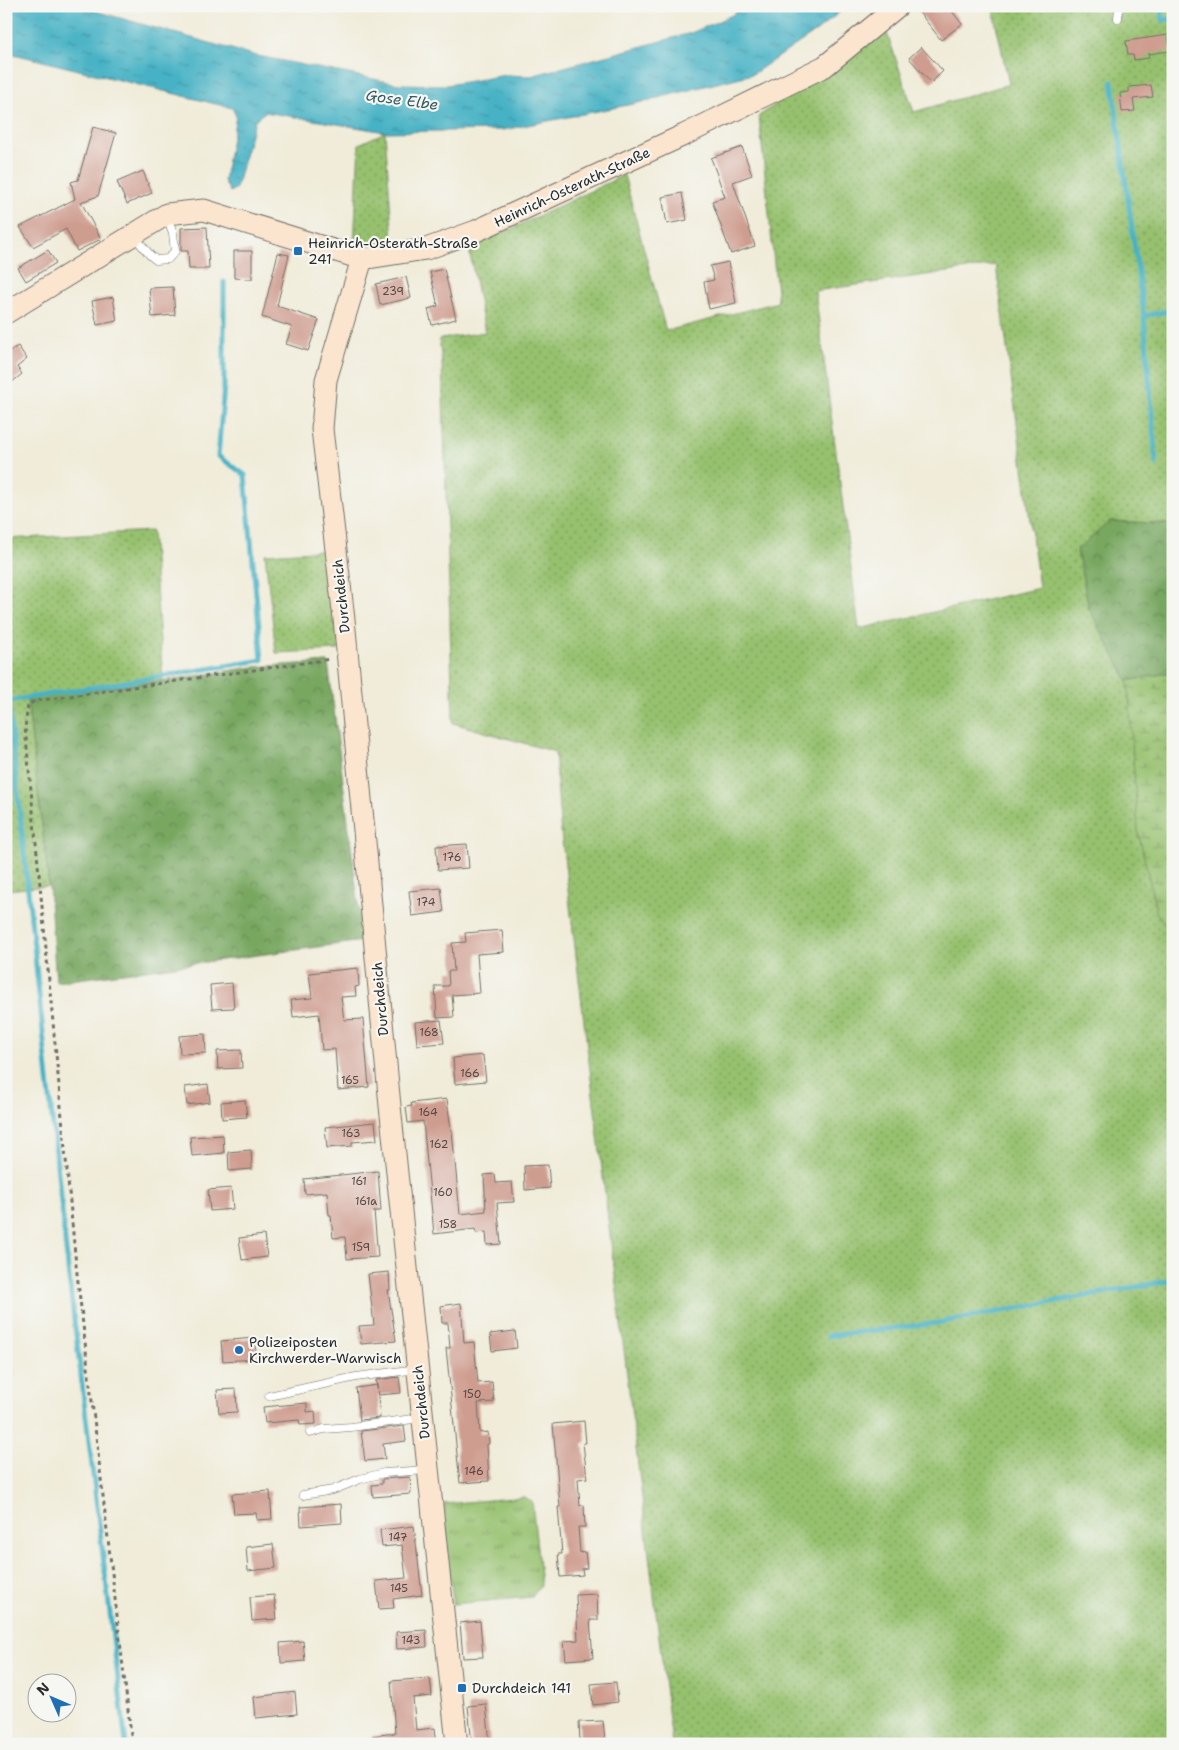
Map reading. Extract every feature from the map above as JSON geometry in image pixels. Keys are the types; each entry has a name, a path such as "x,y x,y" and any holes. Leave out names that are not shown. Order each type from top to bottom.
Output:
{"street":[{"name":"Heinrich-Osterath-Straße","path":"6,313 167,214 204,210 362,259 426,249 476,231 684,135 825,66 898,6"},
{"name":"Durchdeich","path":"362,259 326,380 322,429 348,656 390,1106 457,1744"}],"lane":[{"path":"1118,18 1119,6"},
{"path":"133,234 156,260 168,259 175,251 173,234 167,214"},
{"path":"269,1396 356,1377 418,1369"},
{"path":"310,1433 324,1429 423,1418"},
{"path":"303,1495 333,1490 360,1479 384,1473 429,1470"}],"path":[{"path":"132,1744 75,1255 25,727 28,706 36,701 348,656"}],"green space":[{"path":"992,6 1173,6 1173,524 1110,521 1128,681 1173,672 1173,1744 672,1744 560,824 555,752 453,723 442,363 439,339 485,332 469,249 624,175 666,331 778,302 759,116 885,27 914,112 1009,84","holes":["996,265 1039,588 859,629 815,291"]},
{"path":"385,132 393,242 370,249 354,245 359,144"},
{"path":"1110,521 1173,524 1173,672 1128,681 1089,609 1077,550"},
{"path":"152,531 163,681 27,698 49,886 6,890 6,539"},
{"path":"329,550 339,650 276,653 265,554"},
{"path":"328,662 363,941 56,982 49,886 27,698 163,681 253,667"},
{"path":"1173,672 1173,933 1157,914 1138,831 1128,681"},
{"path":"524,1497 532,1501 541,1585 532,1597 453,1604 444,1504"}],"water":[{"name":"Gose Elbe","path":"6,6 77,6 253,55 399,84 447,85 506,75 531,76 691,33 732,15 743,6 847,6 818,30 753,74 638,103 503,130 385,132 265,112 255,120 236,188 230,192 224,181 236,116 232,108 6,52"}],"building":[{"path":"926,6 948,6 962,24 941,40 919,12"},
{"path":"1168,35 1170,51 1148,54 1149,58 1134,60 1133,55 1128,55 1126,41"},
{"path":"921,47 943,71 931,83 909,58"},
{"path":"1151,85 1153,97 1133,99 1135,111 1122,112 1120,93 1129,92 1129,87"},
{"path":"93,127 116,133 98,196 81,202 101,239 77,251 66,229 33,247 20,227 75,199 71,182 78,180"},
{"path":"742,147 752,175 733,182 755,246 731,254 712,201 725,197 711,158"},
{"path":"143,171 152,193 127,204 117,182"},
{"path":"682,193 687,220 667,224 662,197"},
{"path":"207,227 209,269 189,269 188,251 181,251 181,228"},
{"path":"48,250 56,263 26,281 18,268"},
{"path":"234,251 252,251 252,279 234,278"},
{"path":"278,253 289,255 277,306 319,320 308,351 286,344 292,327 262,317"},
{"path":"728,262 736,303 709,309 704,282 714,280 710,266"},
{"path":"444,269 456,319 432,325 428,309 438,306 430,272"},
{"path":"406,277 411,298 380,305 376,284"},
{"path":"173,287 175,315 152,317 149,288"},
{"path":"113,297 117,321 97,325 92,301"},
{"path":"18,346 27,359 17,367 22,374 6,387 6,353"},
{"path":"467,844 469,868 438,870 436,846"},
{"path":"441,888 444,912 412,916 409,891"},
{"path":"502,930 504,952 477,954 480,993 452,995 454,1017 437,1018 435,986 449,986 448,971 454,971 452,943 466,942 465,933"},
{"path":"358,968 359,986 355,987 356,996 341,997 344,1020 363,1019 369,1087 338,1090 335,1049 322,1050 319,1014 293,1017 291,1000 312,998 309,973"},
{"path":"232,983 234,1008 212,1009 210,985"},
{"path":"441,1020 444,1043 417,1045 415,1022"},
{"path":"205,1034 206,1053 180,1054 179,1036"},
{"path":"241,1050 242,1068 218,1069 217,1051"},
{"path":"483,1055 486,1081 455,1084 453,1058"},
{"path":"208,1084 210,1102 187,1105 185,1087"},
{"path":"447,1099 460,1214 486,1211 484,1175 495,1174 496,1183 512,1182 514,1202 497,1203 501,1244 487,1245 486,1232 476,1233 475,1229 434,1234 423,1121 408,1123 406,1107 412,1106 411,1103"},
{"path":"245,1100 247,1117 222,1119 221,1102"},
{"path":"375,1122 377,1140 352,1142 352,1146 327,1148 325,1127"},
{"path":"223,1135 224,1153 192,1156 190,1137"},
{"path":"251,1150 252,1169 229,1171 228,1152"},
{"path":"548,1165 550,1188 525,1190 524,1166"},
{"path":"378,1171 381,1211 374,1211 378,1257 347,1259 345,1237 333,1238 327,1192 305,1194 304,1179"},
{"path":"231,1188 233,1209 210,1211 208,1190"},
{"path":"264,1235 267,1257 242,1260 239,1238"},
{"path":"389,1272 390,1290 388,1290 396,1341 361,1344 359,1326 374,1325 368,1274"},
{"path":"461,1303 464,1343 474,1342 478,1383 492,1382 494,1402 478,1403 480,1433 488,1432 489,1481 460,1483 446,1348 450,1348 448,1323 442,1323 441,1306"},
{"path":"515,1331 517,1348 492,1351 490,1334"},
{"name":"Polizeiposten Kirchwerder-Warwisch","path":"254,1338 257,1359 223,1361 221,1341"},
{"path":"399,1377 401,1393 378,1395 376,1380"},
{"path":"377,1385 380,1418 360,1420 356,1388"},
{"path":"236,1389 237,1412 219,1413 217,1390"},
{"path":"307,1403 307,1412 315,1411 316,1424 300,1425 299,1420 265,1423 263,1407"},
{"path":"584,1421 586,1443 583,1443 587,1478 578,1479 580,1506 584,1505 585,1527 578,1527 580,1553 585,1552 587,1568 582,1569 583,1575 560,1577 558,1554 562,1554 558,1507 560,1507 553,1424"},
{"path":"404,1426 406,1441 383,1444 385,1459 365,1461 361,1431"},
{"path":"410,1477 411,1494 373,1497 372,1485 382,1484 382,1479"},
{"path":"270,1491 272,1519 257,1520 256,1513 234,1514 232,1494"},
{"path":"341,1504 342,1523 301,1526 300,1507"},
{"path":"414,1526 422,1595 393,1599 394,1608 379,1609 376,1581 406,1578 402,1545 382,1547 380,1530"},
{"path":"273,1544 276,1568 248,1571 246,1547"},
{"path":"597,1594 598,1620 590,1620 593,1658 566,1660 564,1641 578,1640 576,1595"},
{"path":"274,1595 277,1619 252,1621 250,1597"},
{"path":"480,1621 483,1657 463,1658 460,1623"},
{"path":"426,1630 427,1647 397,1649 396,1632"},
{"path":"303,1641 305,1661 281,1663 280,1643"},
{"path":"430,1678 432,1696 413,1698 416,1730 435,1728 437,1744 372,1744 372,1736 395,1733 391,1681"},
{"path":"616,1682 618,1702 593,1705 591,1684"},
{"path":"295,1692 297,1714 256,1718 254,1697"},
{"path":"486,1704 490,1744 472,1744 468,1706"},
{"path":"603,1721 605,1740 580,1742 579,1722"}],"waterway":[{"path":"1161,6 1163,20 1173,19"},
{"path":"1112,82 1144,316"},
{"path":"126,1744 69,1278 8,701 262,660 245,475 218,456 224,386 224,282"},
{"path":"1156,464 1144,316 1173,310"},
{"path":"828,1336 937,1323 1173,1280"}],"place":[{"name":"Heinrich-Osterath-Straße 241","path":"298,251"},
{"name":"Polizeiposten Kirchwerder-Warwisch","path":"239,1350"},
{"name":"Durchdeich 141","path":"462,1688"}]}
